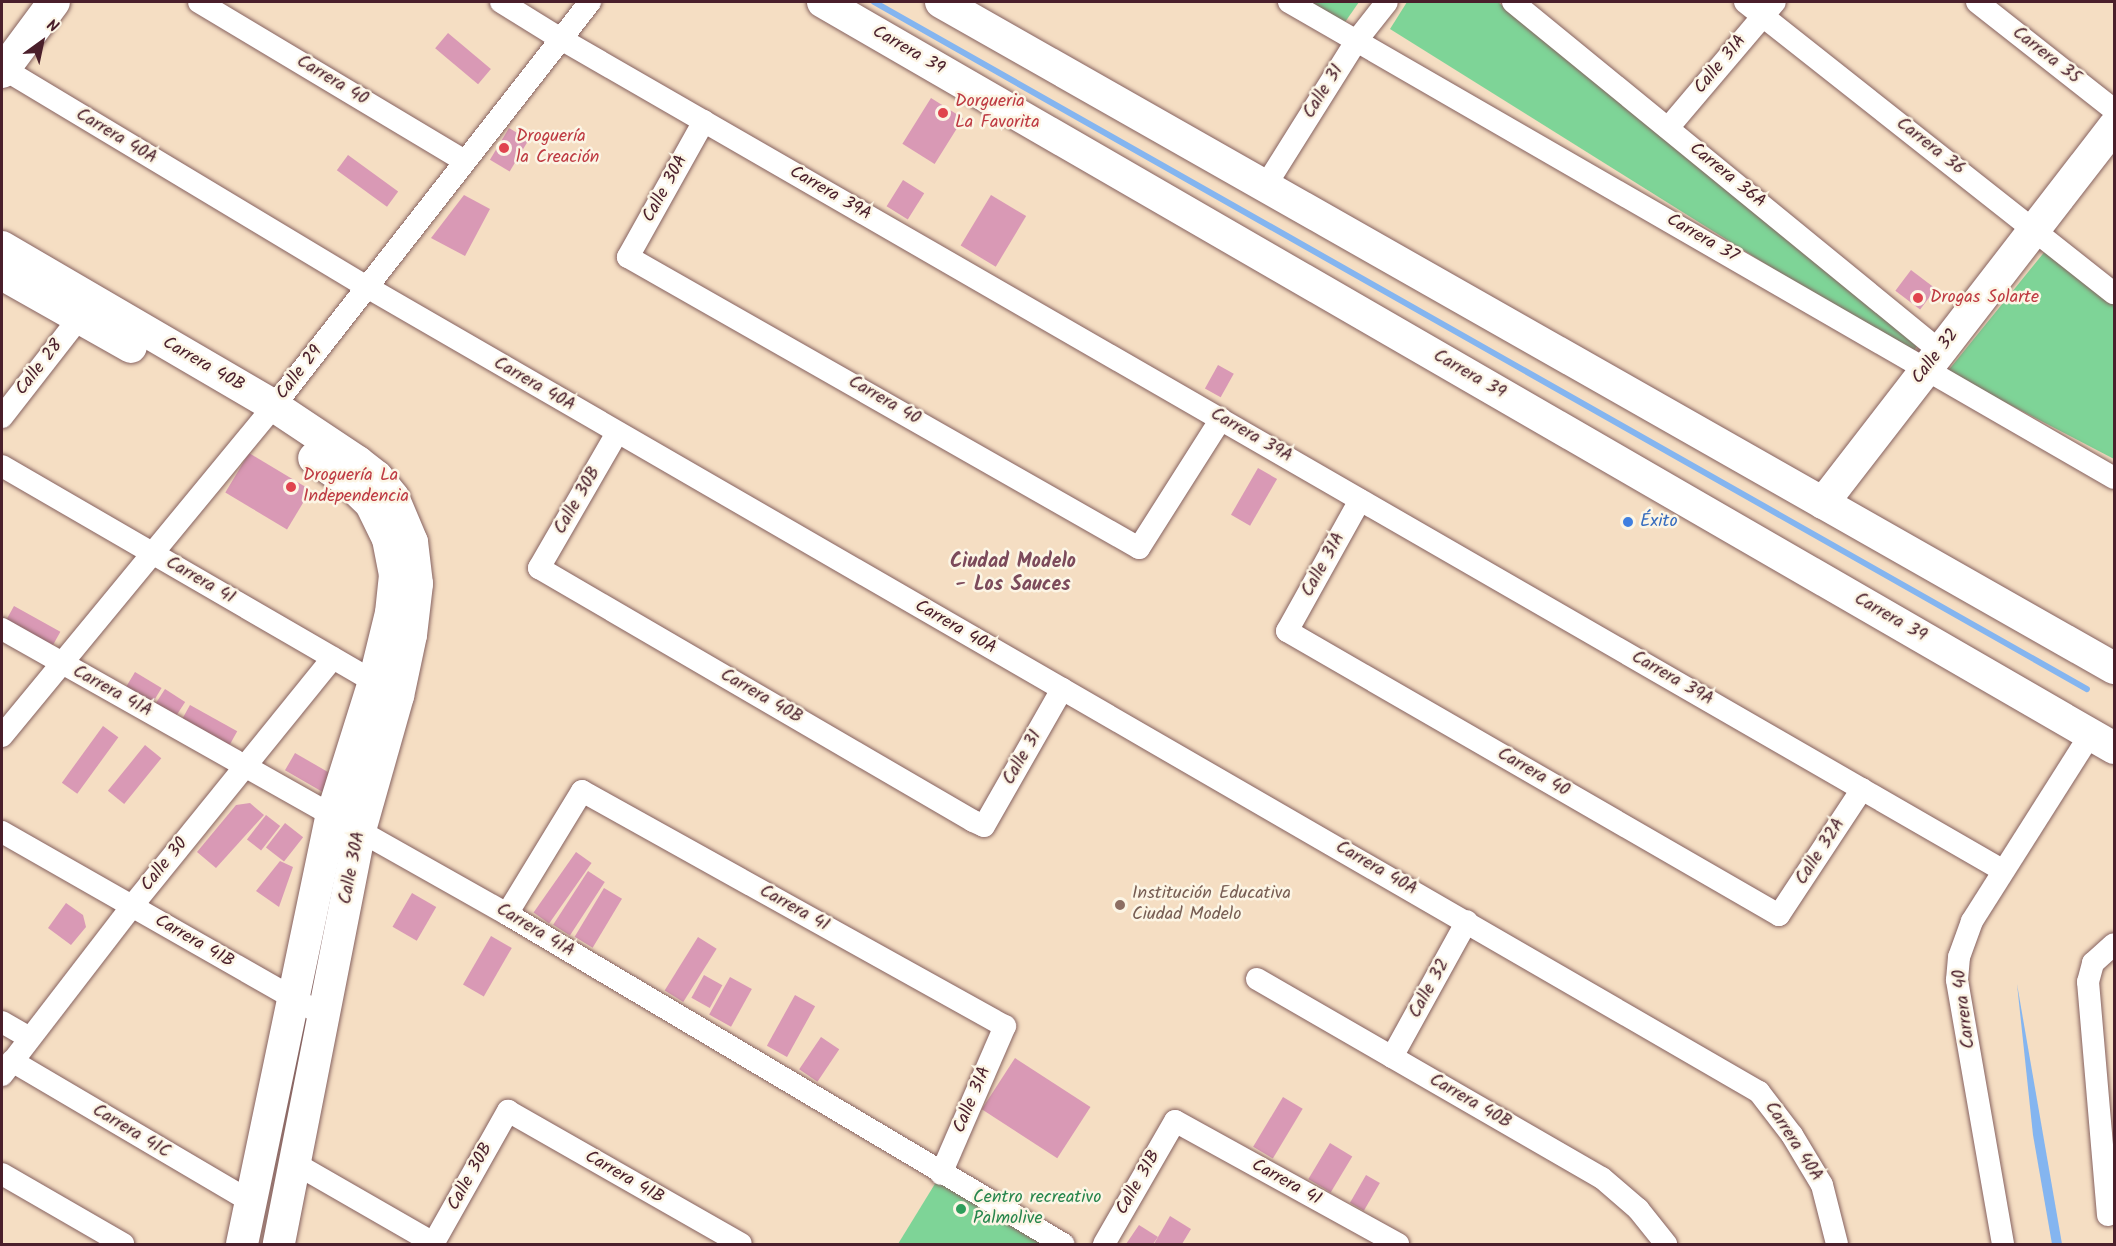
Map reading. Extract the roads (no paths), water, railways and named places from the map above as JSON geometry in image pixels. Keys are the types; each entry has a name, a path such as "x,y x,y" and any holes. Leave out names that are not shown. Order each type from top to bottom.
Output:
{"main road":[{"path":"3,71 54,2"},
{"name":"Carrera 39","path":"823,2 2106,740"},
{"path":"941,2 2115,668"},
{"name":"Calle 32","path":"1824,503 2115,126"},
{"name":"Carrera 40B","path":"2,247 267,414"},
{"name":"Carrera 40B","path":"2,274 79,318 358,462 377,477 382,500"},
{"name":"Calle 30A","path":"242,1245 332,815 411,635 417,584 412,542 382,500"},
{"name":"Calle 30A","path":"279,1245 325,1016 386,689"}],"street":[{"name":"Carrera 40","path":"199,2 465,161"},
{"name":"Carrera 39A","path":"501,2 561,39 2002,870"},
{"name":"Calle 29","path":"2,736 267,414 590,2"},
{"name":"Carrera 37","path":"1289,2 1934,360 2115,478"},
{"name":"Calle 31","path":"1266,185 1357,40 1387,2"},
{"name":"Carrera 36A","path":"1513,2 1668,128 1934,360"},
{"name":"Carrera 36","path":"1744,2 1768,9 2115,293"},
{"name":"Carrera 35","path":"1977,2 2115,110"},
{"name":"Calle 31A","path":"1668,128 1768,9"},
{"name":"Carrera 40A","path":"3,71 617,433 1467,921 1759,1092 1792,1135 1822,1185 1837,1245"},
{"name":"Calle 30A","path":"628,257 704,121"},
{"name":"Carrera 40","path":"628,257 1138,548 1221,419"},
{"name":"Calle 28","path":"2,417 79,318"},
{"name":"Calle 30B","path":"539,568 617,433"},
{"name":"Carrera 41","path":"2,466 386,689"},
{"name":"Calle 31A","path":"1287,631 1360,500"},
{"name":"Carrera 40B","path":"539,568 984,826"},
{"name":"Carrera 41A","path":"2,629 507,915 1062,1245"},
{"name":"Carrera 40","path":"1287,631 1779,915"},
{"name":"Calle 30","path":"7,1068 132,906 333,658"},
{"name":"Calle 31","path":"984,826 1062,689"},
{"name":"Carrera 40","path":"2003,1245 1957,980 1959,957 1972,921 2002,870 2106,740"},
{"name":"Calle 32A","path":"1779,915 1862,789"},
{"name":"Carrera 41","path":"507,915 582,791 1005,1026"},
{"name":"Carrera 41B","path":"2,832 325,1016"},
{"name":"Calle 32","path":"1392,1057 1467,921"},
{"path":"2108,1215 2088,982 2093,963 2115,944"},
{"name":"Carrera 40B","path":"1257,979 1602,1178 1638,1209 1666,1245"},
{"path":"2,1022 30,1038"},
{"name":"Calle 31A","path":"941,1174 1005,1026"},
{"name":"Carrera 41C","path":"7,1068 250,1202"},
{"name":"Calle 30B","path":"434,1244 508,1111"},
{"name":"Carrera 41B","path":"508,1111 741,1245"},
{"name":"Carrera 41","path":"1174,1120 1398,1245"},
{"name":"Calle 31B","path":"1104,1245 1174,1120"},
{"path":"296,1164 434,1244"},
{"path":"2,1174 123,1245"}],"water":[{"path":"2017,984 2062,1244 2052,1244 2033,1135"}],"waterway":[{"path":"874,2 2087,689"}],"place":[{"name":"Dorgueria La Favorita","path":"943,113"},
{"name":"Droguería la Creación","path":"504,148"},
{"name":"Drogas Solarte","path":"1918,298"},
{"name":"Droguería La Independencia","path":"291,487"},
{"name":"Éxito","path":"1628,522"},
{"name":"Institución Educativa Ciudad Modelo","path":"1120,905"},
{"name":"Centro recreativo Palmolive","path":"961,1209"}],"district":[{"name":"Ciudad Modelo - Los Sauces","path":"1013,574"}]}
